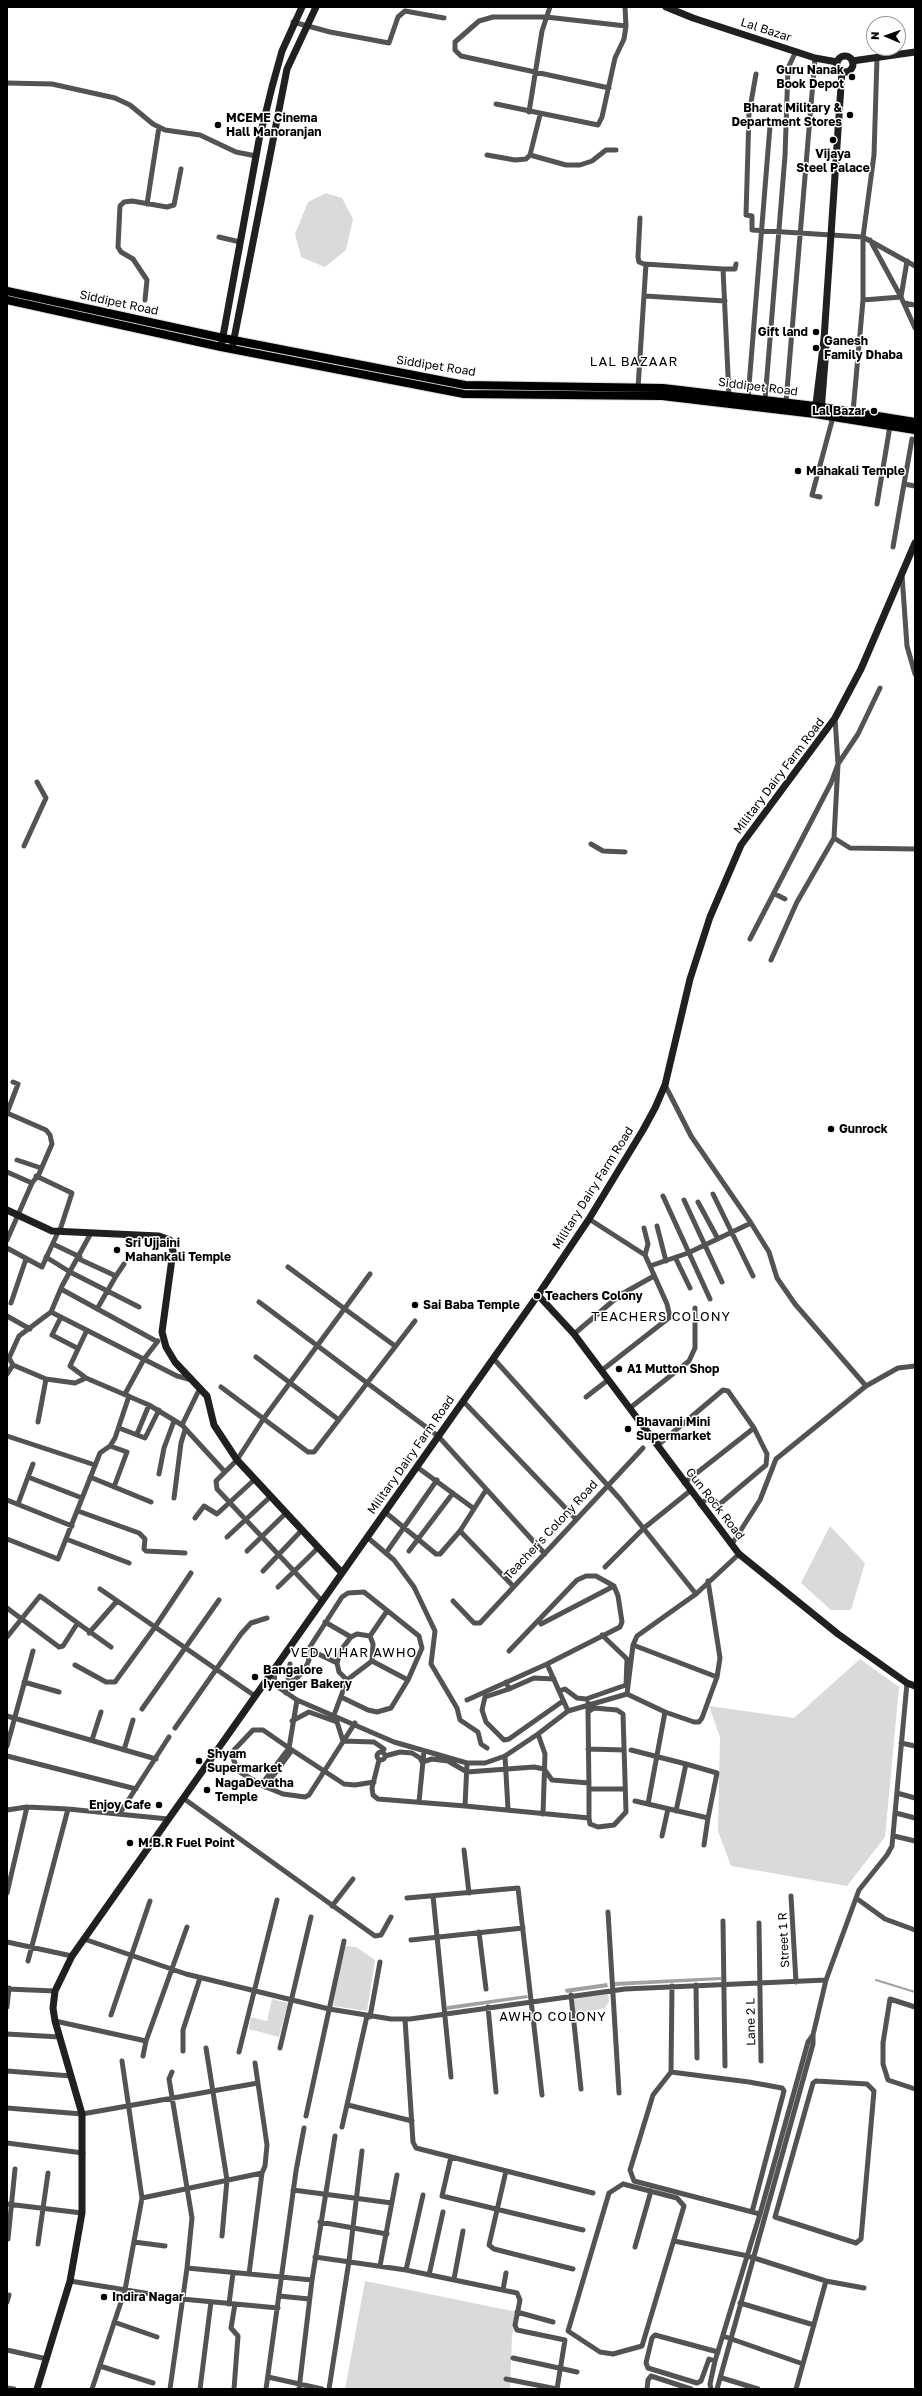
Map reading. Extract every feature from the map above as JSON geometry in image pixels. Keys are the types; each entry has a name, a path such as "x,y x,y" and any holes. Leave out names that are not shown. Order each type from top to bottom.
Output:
{"main road":[{"path":"221,347 256,156 272,87 294,22 302,7"},
{"path":"232,349 287,69 316,7"},
{"name":"Lal Bazar","path":"666,7 693,18 796,52 815,58 837,62"},
{"path":"818,410 842,71 837,62 840,58 846,56 852,61 915,52"},
{"path":"842,71 850,70 852,61"},
{"path":"248,200 261,202"},
{"path":"239,251 251,254"},
{"name":"Siddipet Road","path":"7,291 222,338 465,385 663,388 786,402 818,410 833,417 915,430"},
{"name":"Siddipet Road","path":"7,300 221,347 464,394 662,396 853,412 915,422"},
{"name":"Military Dairy Farm Road","path":"37,2389 70,2281 82,2213 82,2114 55,2021 53,2008 55,1990 72,1956 538,1295 589,1219 655,1108 665,1085 690,979 710,917 741,845 835,718 861,669 915,543"},
{"path":"7,1210 52,1230 159,1236 170,1240 173,1251 159,1340 175,1362 200,1388 209,1402 218,1433 236,1460 317,1549 342,1573"},
{"name":"Gun Rock Road","path":"538,1295 574,1334 601,1372 658,1445 684,1483 739,1554 838,1634 907,1683 915,1686"}],"street":[{"path":"529,112 535,71 546,17 550,7"},
{"path":"496,104 540,115 598,125 609,88 615,58 626,26 625,7"},
{"path":"294,22 330,32 389,43 398,18 405,11 444,18"},
{"path":"609,88 461,56 455,50 455,42 479,21 493,17 546,17 626,26"},
{"path":"766,400 785,156 788,68 796,52"},
{"path":"786,402 799,233 815,58"},
{"path":"853,412 863,300 863,237 874,155 877,58"},
{"path":"756,74 749,114 746,215 752,216 752,230 863,237 915,266"},
{"path":"7,83 52,84 115,98 130,105 164,130 200,136 236,152 256,156"},
{"path":"487,155 515,160 526,159 530,155 540,115"},
{"path":"748,398 760,230 770,126"},
{"path":"147,204 159,127"},
{"path":"530,155 566,165 580,165 592,161 606,150 616,150"},
{"path":"145,300 147,280 133,259 121,252 118,247 122,203 132,201 167,207 174,205 181,169"},
{"path":"640,218 639,262 646,264 723,269 735,269 736,264"},
{"path":"218,237 240,242"},
{"path":"870,240 901,297 915,328"},
{"path":"901,297 907,261"},
{"path":"638,388 646,264"},
{"path":"723,269 729,396"},
{"path":"645,296 725,301"},
{"path":"863,300 901,297"},
{"path":"904,303 915,305"},
{"path":"820,497 812,496 833,417"},
{"path":"877,504 890,426"},
{"path":"893,547 912,439 915,440"},
{"path":"904,484 915,486"},
{"path":"902,572 906,646 915,674"},
{"path":"750,939 775,894 831,783 838,764 858,734 880,688"},
{"path":"771,960 797,902 834,838 838,764 835,718"},
{"path":"24,846 46,798 37,782"},
{"path":"834,838 850,848 915,849"},
{"path":"591,844 603,851 625,852"},
{"path":"775,894 785,899"},
{"path":"7,1240 32,1183 52,1144 50,1135 46,1130 7,1113 18,1084 13,1082"},
{"path":"665,1085 691,1136 751,1223 769,1252 777,1278 795,1304 866,1386"},
{"path":"17,1160 41,1168"},
{"path":"7,1172 32,1183"},
{"path":"7,1248 42,1266 60,1230 72,1193 36,1176"},
{"path":"713,1194 753,1276"},
{"path":"663,1196 710,1299"},
{"path":"684,1200 722,1282"},
{"path":"698,1202 718,1239"},
{"path":"589,1219 645,1255 670,1312 668,1321 601,1372"},
{"path":"650,1266 676,1259 751,1223"},
{"path":"657,1226 666,1261"},
{"path":"644,1228 648,1244 645,1255"},
{"path":"86,1378 75,1383 46,1379 12,1365 9,1358 19,1336 30,1330 51,1312 61,1289 79,1258 91,1233"},
{"path":"53,1244 116,1276"},
{"path":"46,1257 70,1272 139,1307"},
{"path":"11,1303 26,1259"},
{"path":"676,1259 690,1288"},
{"path":"97,1309 124,1264"},
{"path":"288,1267 395,1346"},
{"path":"322,1601 293,1572 215,1485 216,1481 236,1460 289,1383 370,1274"},
{"path":"574,1334 620,1296 654,1276"},
{"path":"7,1539 58,1559 100,1453 110,1446 119,1428 127,1395 144,1359 159,1340 61,1289"},
{"path":"259,1302 438,1436 545,1554"},
{"path":"630,1408 690,1361 695,1348 695,1308"},
{"path":"51,1312 177,1376 192,1380"},
{"path":"7,1316 30,1330"},
{"path":"61,1317 52,1335 77,1348"},
{"path":"221,1386 311,1453 317,1450 414,1321"},
{"path":"87,1330 77,1348 70,1366 86,1378 149,1405 182,1425 225,1472"},
{"path":"256,1356 289,1383 340,1420"},
{"path":"493,1358 644,1528 696,1594"},
{"path":"7,1374 12,1365"},
{"path":"732,1544 760,1500 776,1459 866,1386 898,1368 915,1366"},
{"path":"38,1422 46,1379"},
{"path":"586,1397 608,1380"},
{"path":"182,1425 200,1388"},
{"path":"658,1445 723,1390 728,1391 754,1428 767,1454 766,1465 720,1503 718,1504 710,1497 700,1504"},
{"path":"463,1401 576,1519"},
{"path":"137,1434 149,1405"},
{"path":"119,1428 145,1438 159,1410"},
{"path":"159,1474 164,1448 174,1421"},
{"path":"684,1483 754,1428"},
{"path":"174,1498 181,1443 185,1430"},
{"path":"7,1436 95,1465"},
{"path":"110,1446 127,1452 114,1487"},
{"name":"Teacher's Colony Road","path":"453,1600 474,1623 480,1623 643,1448"},
{"path":"18,1504 33,1464"},
{"path":"417,1466 473,1508"},
{"path":"28,1477 82,1498"},
{"path":"90,1477 151,1502"},
{"path":"194,1518 204,1506 217,1514 254,1480"},
{"path":"386,1553 437,1480"},
{"path":"385,1512 436,1554 440,1554 460,1531 473,1508 486,1490"},
{"path":"605,1567 644,1528 690,1491"},
{"path":"409,1551 453,1493"},
{"path":"227,1537 270,1498"},
{"path":"7,1500 72,1526"},
{"path":"78,1511 139,1533 146,1539 144,1549 146,1551 186,1553"},
{"path":"246,1551 285,1514"},
{"path":"263,1571 301,1531"},
{"path":"460,1531 513,1586"},
{"path":"367,1537 386,1553 406,1574 434,1624 436,1638 431,1653 431,1664 457,1708 460,1720 478,1732 481,1744 487,1748"},
{"path":"66,1539 129,1563"},
{"path":"278,1587 317,1549"},
{"path":"627,1694 633,1645 637,1636 696,1594 708,1581 739,1554"},
{"path":"75,1665 106,1682 115,1682 155,1627 191,1573"},
{"path":"467,1700 548,1664 622,1625 618,1596 614,1586 596,1576 586,1576 578,1580 509,1651"},
{"path":"263,1685 275,1685 297,1700 387,1739 467,1763 485,1763 505,1756 538,1734 568,1711 588,1703 627,1694 665,1712 694,1722 699,1722 717,1677 720,1658 708,1581"},
{"path":"541,1624 614,1586"},
{"path":"100,1589 255,1696"},
{"path":"288,1681 296,1680 305,1669 309,1660 306,1653 308,1649 325,1622 348,1593 364,1592 422,1640 422,1648 408,1680 391,1708 385,1711 368,1710 341,1697"},
{"path":"7,1638 40,1596 89,1633 111,1647"},
{"path":"142,1709 219,1600"},
{"path":"89,1633 117,1601"},
{"path":"7,1608 59,1647 63,1646 77,1624"},
{"path":"370,1636 387,1611"},
{"path":"175,1728 250,1623 266,1618"},
{"path":"325,1622 351,1637"},
{"path":"347,1680 339,1672 337,1663 340,1650 351,1637 357,1634 370,1636"},
{"path":"559,1692 565,1689 577,1698 586,1698 626,1685 627,1659 602,1635"},
{"path":"334,1715 347,1680 372,1661 373,1644 370,1636"},
{"path":"633,1645 717,1677"},
{"path":"308,1649 337,1663"},
{"path":"7,1746 33,1651"},
{"path":"372,1661 408,1680"},
{"path":"286,1693 290,1664"},
{"path":"548,1664 568,1711"},
{"path":"274,1670 275,1685"},
{"path":"554,1679 534,1678 509,1689 485,1697 482,1704 483,1716 486,1722 504,1740 509,1739 563,1701"},
{"path":"24,1682 59,1692"},
{"path":"506,1682 509,1689"},
{"path":"711,2389 710,2384 715,2361 748,2256 795,2087 814,2044 813,2035 826,1980 859,1890 887,1855 894,1836 907,1683"},
{"path":"263,1786 291,1749 292,1721 297,1700"},
{"path":"588,1703 588,1712 588,1749 589,1818 590,1824 598,1827 614,1825 626,1812 622,1712 594,1708 588,1712"},
{"path":"92,1740 101,1712"},
{"path":"292,1721 309,1712 335,1720 344,1741"},
{"path":"648,1804 665,1712"},
{"path":"7,1716 156,1759"},
{"path":"124,1750 134,1720"},
{"path":"355,1724 325,1771 309,1795 305,1798 283,1794 263,1786 240,1772 233,1758 234,1750 248,1734 260,1729 325,1771 344,1784 355,1785 374,1782"},
{"path":"538,1734 545,1754 543,1814"},
{"path":"120,1813 169,1737"},
{"path":"387,1739 384,1759 379,1760 374,1782 373,1795 378,1799 508,1809 589,1818"},
{"path":"344,1741 374,1742 384,1753"},
{"path":"901,1743 915,1746"},
{"path":"588,1749 624,1750"},
{"path":"631,1750 717,1773 704,1845"},
{"path":"418,1802 424,1751"},
{"path":"384,1753 412,1753 417,1755 422,1762"},
{"path":"7,1756 136,1789"},
{"path":"505,1756 508,1769 508,1809"},
{"path":"422,1762 432,1759 448,1761 467,1772 526,1766 544,1769 552,1780 589,1783"},
{"path":"465,1806 467,1763"},
{"path":"676,1811 686,1764"},
{"path":"589,1789 625,1789"},
{"path":"897,1793 915,1798"},
{"path":"183,1798 375,1936 381,1935 391,1917"},
{"path":"635,1801 708,1818"},
{"path":"7,1810 27,1807 68,1809 168,1819"},
{"path":"7,1893 27,1807"},
{"path":"28,1961 68,1809"},
{"path":"662,1836 668,1809"},
{"path":"896,1813 915,1818"},
{"path":"894,1836 915,1841"},
{"path":"464,1850 469,1892"},
{"path":"332,1906 353,1879"},
{"path":"407,1898 518,1888 542,2095"},
{"path":"433,1896 450,2077"},
{"name":"Street 1 R","path":"791,1896 796,1982"},
{"path":"856,1898 885,1919 915,1930"},
{"path":"239,2052 277,1900"},
{"path":"111,2014 150,1901"},
{"path":"608,1912 619,2093"},
{"path":"280,2048 312,1917"},
{"path":"723,1921 725,2066"},
{"name":"Lane 2 L","path":"759,1923 761,2061"},
{"path":"143,2056 146,2041 173,1970 187,1927"},
{"path":"411,1940 523,1928"},
{"path":"479,1932 486,1989"},
{"path":"84,1939 173,1970 292,2001 368,2016 405,2019 612,1990 826,1980"},
{"path":"306,2116 344,1940"},
{"path":"7,1942 72,1956"},
{"path":"342,2127 380,1962"},
{"path":"183,2051 183,2030 200,1978"},
{"path":"696,1985 697,2058"},
{"path":"672,1986 671,2072 653,2095 630,2170 631,2176 634,2181 760,2214"},
{"path":"7,2007 8,1989 55,1990"},
{"path":"571,1995 581,2089"},
{"path":"915,2008 890,1998 882,2043 883,2064 888,2080 915,2089"},
{"path":"488,2007 496,2092"},
{"path":"405,2019 413,2142 416,2148 593,2193"},
{"path":"55,2021 146,2041"},
{"path":"7,2034 60,2037"},
{"path":"206,2048 228,2180 222,2236"},
{"path":"92,2389 125,2290 142,2198 122,2062"},
{"path":"249,2274 267,2145 256,2063"},
{"path":"717,2389 722,2378 792,2123 805,2066"},
{"path":"7,2071 71,2076"},
{"path":"170,2389 187,2268 192,2218 169,2079 172,2072"},
{"path":"671,2072 749,2082 782,2088 784,2091 789,2092 795,2087"},
{"path":"814,2082 867,2084 874,2091 862,2235 859,2242 856,2243 775,2217 802,2120 814,2082"},
{"path":"7,2108 82,2114 129,2107 258,2083"},
{"path":"752,2212 784,2091"},
{"path":"782,2100 787,2101 789,2110"},
{"path":"348,2105 412,2121"},
{"path":"792,2123 802,2120"},
{"path":"786,2121 792,2123 800,2131"},
{"path":"266,2389 293,2190 304,2128"},
{"path":"300,2386 309,2298 334,2136"},
{"path":"7,2144 83,2153"},
{"path":"329,2389 349,2261 362,2150"},
{"path":"451,2157 442,2196 583,2230"},
{"path":"8,2239 9,2204 15,2169"},
{"path":"506,2171 489,2242 491,2247 573,2269"},
{"path":"142,2198 188,2187 262,2173"},
{"path":"38,2244 48,2174"},
{"path":"380,2266 397,2175"},
{"path":"623,2184 677,2198 684,2206 674,2242 642,2346 613,2354 600,2352 568,2331 609,2193 623,2184"},
{"path":"293,2190 392,2203"},
{"path":"635,2247 651,2191"},
{"path":"406,2270 423,2195"},
{"path":"9,2204 82,2213"},
{"path":"429,2275 443,2212"},
{"path":"320,2222 387,2234"},
{"path":"454,2279 463,2231"},
{"path":"134,2242 165,2246"},
{"path":"674,2242 748,2256 826,2281 864,2288"},
{"path":"315,2257 406,2270 517,2293 519,2296 515,2325 516,2330 565,2340 557,2389 506,2378"},
{"path":"187,2268 312,2280"},
{"path":"233,2273 232,2328 238,2336 234,2389"},
{"path":"502,2290 506,2273"},
{"path":"70,2281 182,2299 278,2308"},
{"path":"796,2389 826,2281"},
{"path":"7,2302 9,2295"},
{"path":"279,2296 309,2298"},
{"path":"734,2301 814,2325"},
{"path":"200,2389 212,2302"},
{"path":"517,2312 553,2322"},
{"path":"114,2322 157,2337"},
{"path":"715,2361 709,2359 701,2380 697,2382 648,2368 646,2363 652,2338 656,2335 718,2352"},
{"path":"723,2336 803,2364"},
{"path":"7,2350 47,2359"},
{"path":"513,2358 577,2372"},
{"path":"100,2366 153,2383"},
{"path":"647,2389 648,2380 651,2376 691,2389"},
{"path":"268,2377 300,2386 322,2389"},
{"path":"722,2378 757,2389"},
{"path":"7,2388 14,2389"}],"shaded area":[{"path":"326,193 342,198 353,219 346,250 325,267 301,257 295,234 308,202"},
{"path":"830,1526 865,1563 851,1610 831,1610 801,1583"},
{"path":"860,1659 899,1687 885,1837 847,1886 731,1866 718,1831 720,1737 709,1706 794,1718"},
{"path":"344,1946 356,1947 375,1960 367,2011 333,2006"},
{"path":"721,1977 721,1980 615,1986 614,1982"},
{"path":"607,1983 608,1987 566,1993 565,1989"},
{"path":"605,1993 608,1994 609,2001 605,2008 578,2014 575,2012 574,1997"},
{"path":"527,1995 528,1998 447,2010 447,2006"},
{"path":"272,1999 288,2003 279,2037 249,2029 251,2017 267,2021"},
{"path":"365,2281 517,2312 512,2336 510,2389 345,2389"}],"waterway":[{"path":"876,1980 915,1992"}],"place":[{"name":"Guru Nanak Book Depot","path":"852,77"},
{"name":"Bharat Military & Department Stores","path":"850,115"},
{"name":"MCEME Cinema Hall Manoranjan","path":"218,125"},
{"name":"Vijaya Steel Palace","path":"833,140"},
{"name":"Gift land","path":"816,332"},
{"name":"Ganesh Family Dhaba","path":"816,348"},
{"name":"Lal Bazar","path":"874,411"},
{"name":"Mahakali Temple","path":"798,471"},
{"name":"Gunrock","path":"831,1129"},
{"name":"Sri Ujjaini Mahankali Temple","path":"117,1250"},
{"name":"Teachers Colony","path":"537,1296"},
{"name":"Sai Baba Temple","path":"415,1305"},
{"name":"A1 Mutton Shop","path":"619,1369"},
{"name":"Bhavani Mini Supermarket","path":"628,1429"},
{"name":"Bangalore Iyenger Bakery","path":"255,1677"},
{"name":"Shyam Supermarket","path":"199,1761"},
{"name":"NagaDevatha Temple","path":"207,1790"},
{"name":"Enjoy Cafe","path":"159,1805"},
{"name":"M.B.R Fuel Point","path":"130,1843"},
{"name":"Indira Nagar","path":"104,2297"}],"district":[{"name":"LAL BAZAAR","path":"634,362"},
{"name":"TEACHERS COLONY","path":"661,1317"},
{"name":"VED VIHAR AWHO","path":"354,1653"},
{"name":"AWHO COLONY","path":"553,2017"}]}
